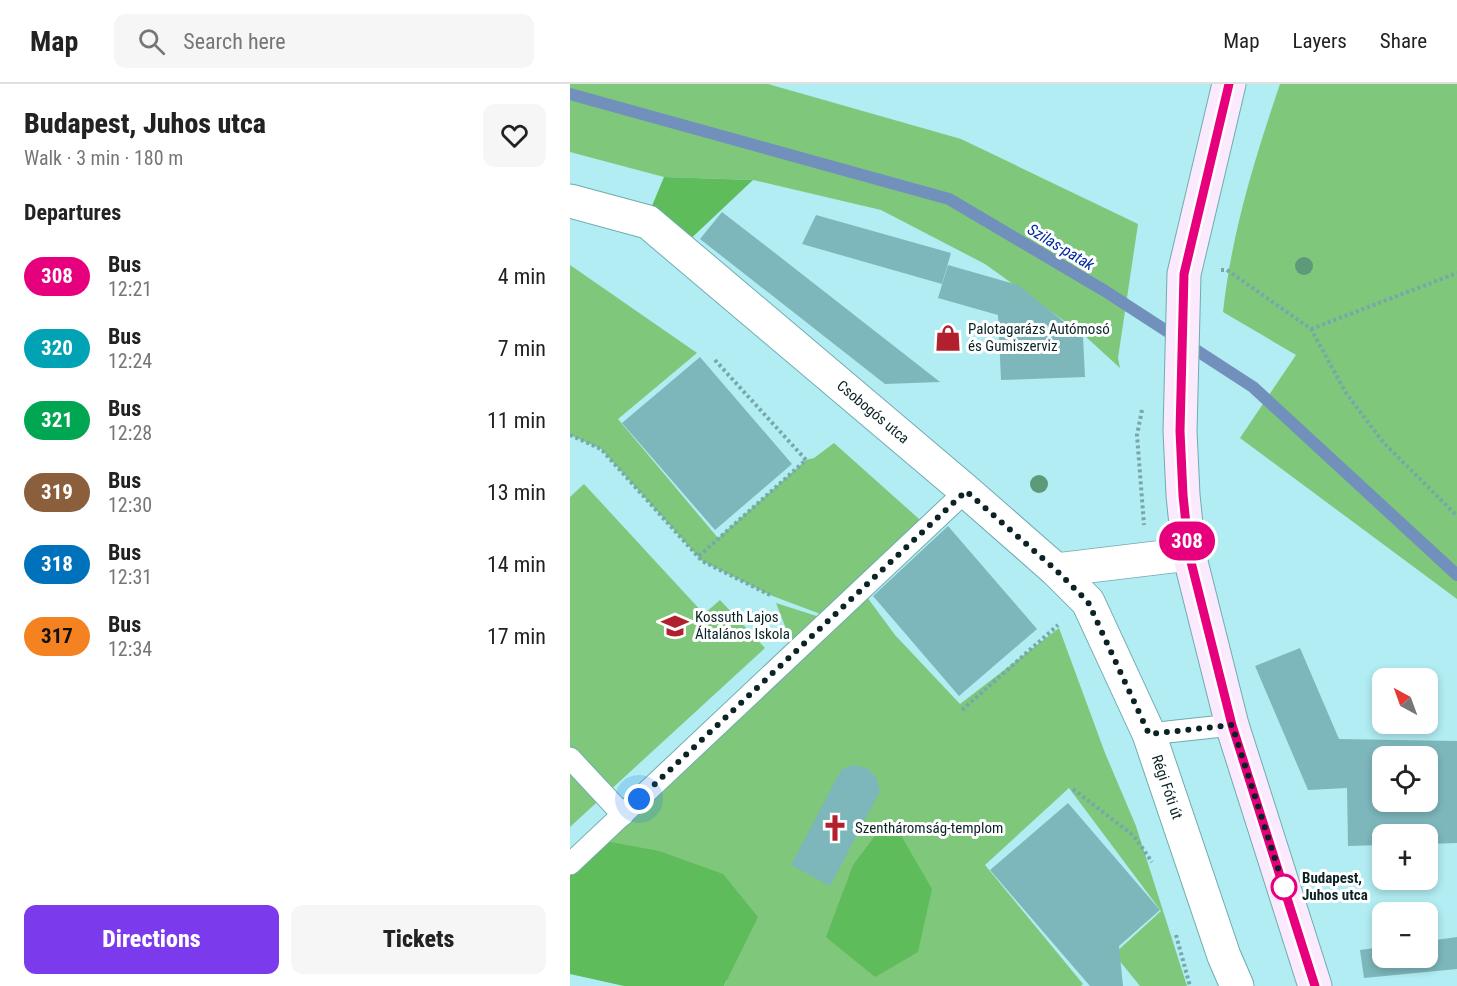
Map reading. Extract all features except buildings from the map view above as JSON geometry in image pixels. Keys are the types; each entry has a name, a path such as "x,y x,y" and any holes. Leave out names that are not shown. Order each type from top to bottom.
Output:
{"main road":[{"path":"1229,84 1184,274 1180,411 1183,495 1189,554 1232,725 1316,986"}],"street":[{"name":"Csobogós utca","path":"570,201 648,222 1056,570"},
{"path":"1056,570 1189,554"},
{"name":"Régi Fóti út","path":"1056,570 1088,602 1149,734 1224,956 1237,986"}],"lane":[{"path":"570,864 966,491"},
{"path":"1149,734 1232,725"},
{"path":"570,758 622,815"}],"path":[{"path":"1218,270 1227,270 1311,329 1346,393 1383,442 1457,516"},
{"path":"1311,329 1457,273"},
{"path":"699,556 806,460 714,359"},
{"path":"570,435 601,449 702,561 770,595"},
{"path":"1137,435 1147,560"},
{"path":"962,710 1046,634 1088,602"},
{"path":"1073,789 1134,836 1154,867"},
{"path":"1175,931 1190,986"}],"green space":[{"path":"570,84 768,84 961,139 1138,224 1118,358 1120,368 1085,336 985,264 881,210 753,180 664,177 570,152"},
{"path":"1280,84 1457,84 1457,599 1240,438 1296,355 1223,312 1232,253 1245,196"},
{"path":"664,177 753,180 684,245 649,213"},
{"path":"570,265 697,353 618,419 718,538 806,460 814,458 834,443 928,527 831,618 770,595 702,561 601,449 570,435"},
{"name":"Kossuth Lajos Általános Iskola","path":"584,484 704,614 720,600 765,648 570,827 570,497"},
{"path":"864,593 895,635 960,704 1059,628 1105,753 1136,826 1187,986 1140,986 1114,954 1161,911 1069,788 985,865 1083,984 1081,986 724,986 727,981 605,841"},
{"path":"776,603 826,619 794,649"},
{"path":"899,832 932,889 918,952 875,977 826,937 853,865 875,836"},
{"path":"605,841 659,851 723,874 758,917 724,986 624,986 570,974 570,875"}],"waterway":[{"name":"Szilas-patak","path":"570,94 949,199 1105,291 1253,387 1457,575"}],"bus line":[{"name":"308","path":"1229,84 1184,274 1180,431 1183,495 1189,554 1232,725 1315,986"}],"place":[{"name":"Palotagarázs Autómosó és Gumiszerviz","path":"948,338"},
{"name":"Kossuth Lajos Általános Iskola","path":"675,626"},
{"name":"Szentháromság-templom","path":"835,828"},
{"name":"Budapest, Juhos utca","path":"1284,887"}],"route":[{"path":"639,799 966,491 1056,570 1088,602 1149,734 1232,725 1284,887"}]}
